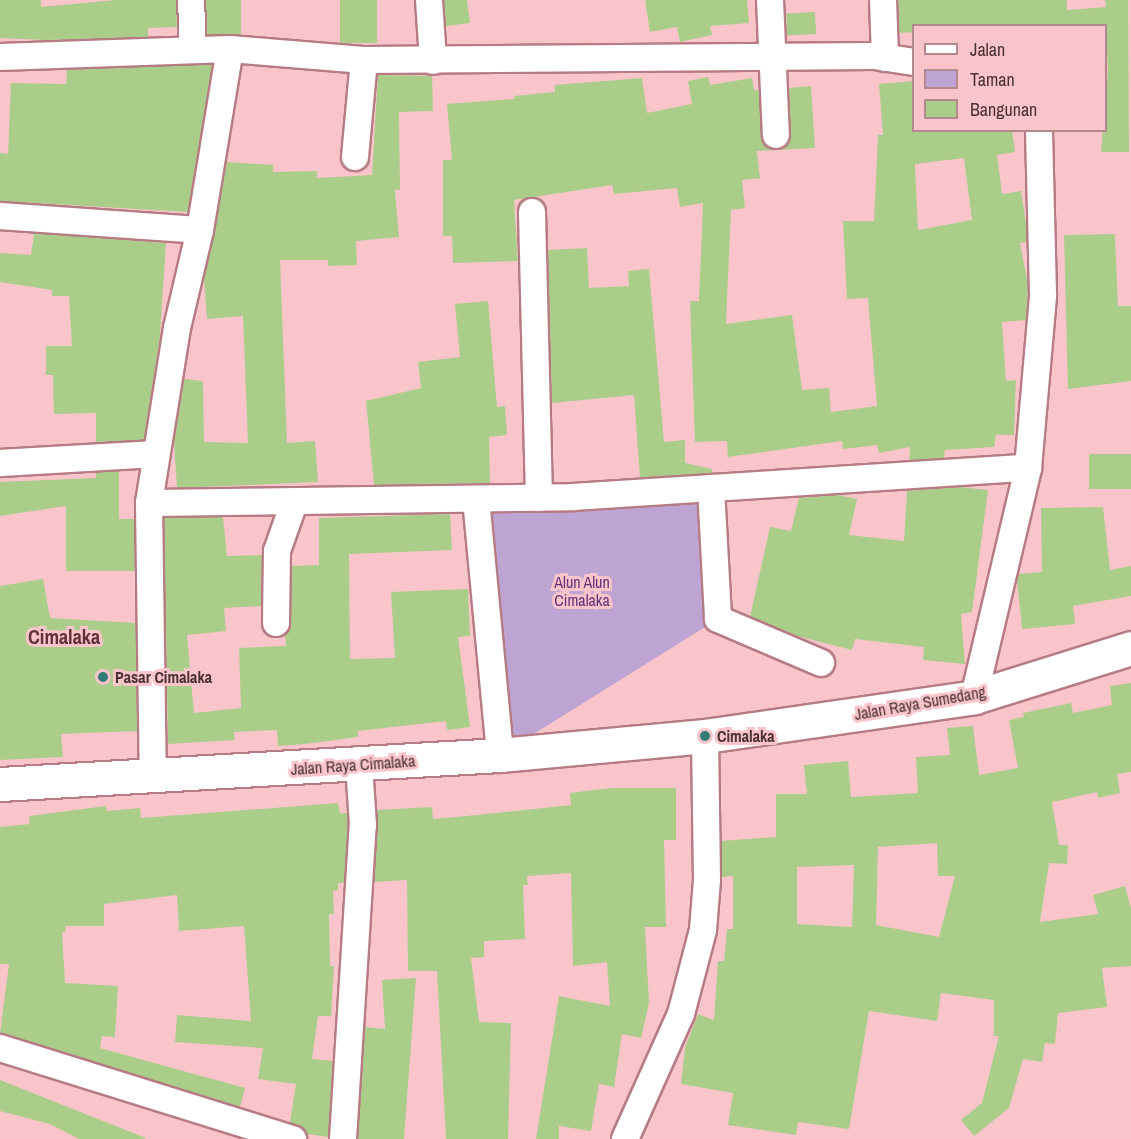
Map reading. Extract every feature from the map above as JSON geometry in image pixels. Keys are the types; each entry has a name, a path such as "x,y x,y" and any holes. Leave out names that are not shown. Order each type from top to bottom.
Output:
{"highway":[{"name":"Jalan Raya Sumedang","path":"705,736 974,697 1131,648"},
{"name":"Jalan Raya Cimalaka","path":"0,784 153,777 500,755 705,736"}],"street":[{"path":"191,0 193,50"},
{"path":"429,0 434,61"},
{"path":"770,0 776,135"},
{"path":"883,0 885,58"},
{"path":"153,777 149,503 177,328 200,230 230,50"},
{"path":"0,57 230,50 364,60 885,58 912,62"},
{"path":"355,157 364,60"},
{"path":"974,697 1028,468 1043,295 1039,132"},
{"path":"532,212 539,498"},
{"path":"0,216 200,230"},
{"path":"0,463 156,454"},
{"path":"149,503 294,503 539,498 1028,468"},
{"path":"711,488 718,619 821,663"},
{"path":"476,500 500,755"},
{"path":"276,623 277,551 294,503"},
{"path":"625,1139 681,1014 703,930 707,880 705,736"},
{"path":"343,1139 362,836 358,764"},
{"path":"0,1048 292,1139"}],"green space":[{"name":"Alun Alun Cimalaka","path":"711,488 718,619 500,755 476,499"}],"building":[{"path":"0,0 41,0 41,7 115,0 176,0 177,27 148,28 148,37 46,40 0,38"},
{"path":"206,0 241,0 241,35 206,35"},
{"path":"340,0 377,0 377,43 340,43"},
{"path":"444,0 467,0 470,23 446,26"},
{"path":"645,0 747,0 749,23 710,26 712,35 680,42 677,27 650,32"},
{"path":"898,0 1067,0 1067,10 1106,7 1105,0 1128,0 1129,152 1101,152 1103,132 1107,132 1107,24 912,24 912,32 899,33"},
{"path":"815,12 816,34 787,35 786,14"},
{"path":"212,65 188,212 0,201 0,153 8,154 11,83 66,84 67,70"},
{"path":"378,75 432,76 433,111 399,112 400,190 395,190 399,237 356,241 357,265 328,266 328,260 280,260 287,443 315,441 318,482 177,488 174,442 184,379 203,381 204,442 248,443 243,316 207,319 204,278 226,162 273,165 273,172 317,171 317,178 372,175"},
{"path":"708,77 710,85 752,78 754,90 759,90 763,143 776,150 785,147 791,135 789,88 811,86 815,148 757,151 760,178 742,180 745,208 731,210 726,324 792,315 802,390 829,388 831,412 877,406 868,298 847,299 843,221 874,221 878,135 883,135 879,84 912,81 912,132 1012,132 1015,152 997,155 1002,194 1021,191 1026,223 1027,242 1020,243 1028,284 1026,320 1002,322 1006,381 1016,380 1014,435 996,435 994,447 945,450 944,458 909,461 910,447 879,453 877,445 843,449 842,441 728,457 727,441 695,442 690,301 699,301 703,203 680,207 677,188 614,194 612,185 514,200 518,261 453,263 452,236 443,236 443,160 452,160 447,104 515,99 514,96 555,92 555,85 642,78 647,113 692,104 688,81","holes":["964,158 972,220 918,230 915,164"]},
{"path":"34,233 166,243 160,336 144,440 96,442 96,413 54,414 53,375 46,375 46,346 72,346 69,296 52,296 52,290 0,282 0,253 31,255"},
{"path":"1115,234 1118,306 1131,306 1131,381 1068,389 1064,235"},
{"path":"587,248 589,288 629,286 628,271 649,269 664,442 685,440 685,463 712,469 712,473 640,478 634,395 552,403 548,250"},
{"path":"488,301 497,407 505,406 507,435 489,437 490,483 374,485 366,401 421,388 418,362 460,357 455,304"},
{"path":"1089,454 1131,454 1131,489 1089,489"},
{"path":"119,471 119,519 134,519 135,571 66,571 66,506 0,516 0,482 96,478 96,472"},
{"path":"960,487 988,490 972,612 961,614 965,664 923,660 924,647 855,639 852,650 797,636 750,617 770,527 791,531 799,498 838,495 857,499 849,535 904,541 907,491"},
{"path":"1103,507 1110,570 1131,566 1131,596 1073,606 1075,624 1022,629 1017,580 1018,574 1042,572 1041,508"},
{"path":"450,514 452,550 349,554 350,659 395,658 391,592 468,589 470,636 458,637 470,727 447,730 446,721 358,731 358,737 278,746 277,730 234,732 235,740 168,744 164,518 223,517 227,556 262,555 261,606 224,608 226,631 187,635 194,713 241,708 239,648 286,646 285,635 291,623 292,566 319,565 319,518"},
{"path":"43,579 50,618 136,623 137,731 61,734 63,757 0,760 0,586"},
{"path":"1131,683 1131,772 1117,774 1120,793 1098,798 1097,792 1052,802 1059,845 1068,845 1067,864 1049,863 1040,922 1098,914 1093,895 1125,886 1131,909 1131,966 1102,968 1107,1007 1058,1013 1055,1044 1045,1043 1042,1062 1023,1059 1009,1108 974,1136 961,1120 982,1103 999,1036 994,1036 994,1000 941,993 937,1021 869,1011 849,1129 798,1122 796,1135 728,1125 733,1093 681,1084 685,1048 698,1014 714,1020 718,961 724,961 727,929 733,929 733,876 722,877 721,841 776,837 776,794 807,794 804,765 848,761 851,797 918,793 916,757 950,755 947,728 973,726 979,775 1018,768 1009,720 1024,717 1023,713 1071,703 1073,713 1112,705 1110,686","holes":["937,843 938,876 955,876 939,937 876,925 878,847","854,865 852,927 797,924 797,867"]},
{"path":"611,788 676,788 676,840 664,840 666,927 645,927 649,1003 641,1038 622,1034 614,1087 599,1084 591,1131 559,1126 559,1139 536,1139 559,996 610,1006 607,962 573,966 571,873 527,876 528,885 523,885 525,939 484,941 484,957 471,958 479,1022 511,1023 508,1139 446,1139 437,971 408,971 407,880 374,882 377,810 432,807 433,819 477,815 571,805 570,793"},
{"path":"338,803 340,813 347,813 348,825 344,883 338,883 338,890 333,891 334,914 329,914 330,966 334,966 331,1016 318,1016 312,1059 333,1061 328,1137 307,1134 290,1122 296,1084 258,1079 263,1048 175,1042 177,1015 251,1021 244,926 179,931 177,895 104,904 104,926 65,926 66,931 62,932 65,983 118,986 115,1037 102,1036 100,1048 245,1088 240,1107 0,1033 9,964 0,964 0,827 30,824 29,816 106,806 107,811 140,808 141,818"},
{"path":"416,978 404,1139 358,1139 365,1027 385,1029 382,980"},
{"path":"0,1080 146,1138 79,1139 50,1124 0,1111"}],"place":[{"name":"Pasar Cimalaka","path":"103,677"},
{"name":"Cimalaka","path":"705,736"}],"district":[{"name":"Cimalaka","path":"64,636"}]}
